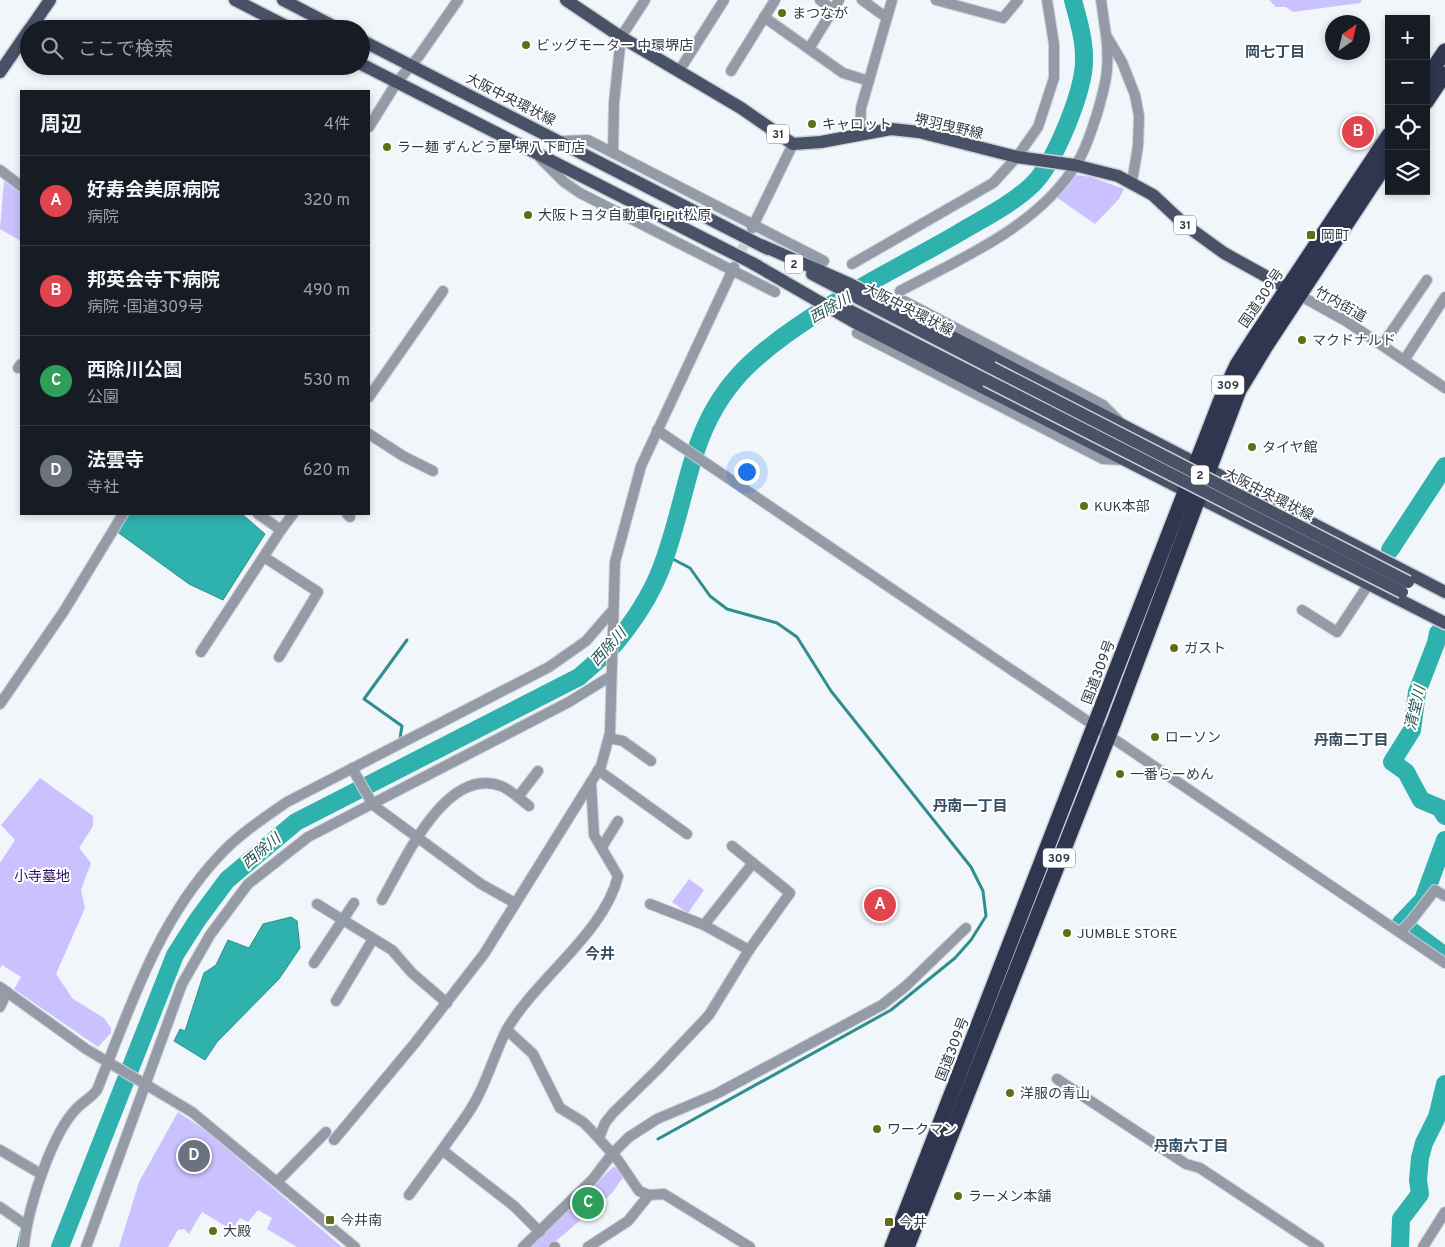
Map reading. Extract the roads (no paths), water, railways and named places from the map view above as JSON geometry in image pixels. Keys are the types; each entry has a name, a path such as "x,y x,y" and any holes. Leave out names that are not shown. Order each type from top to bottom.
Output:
{"highway":[{"path":"1430,73 1445,51"},
{"path":"1430,96 1445,74"},
{"name":"国道309号","path":"892,1247 1095,725 1204,465 1239,390 1293,291 1385,142"},
{"name":"国道309号","path":"1293,291 1385,164"},
{"name":"国道309号","path":"907,1247 1109,734 1192,496"}],"main road":[{"path":"36,20 50,0"},
{"path":"235,0 274,20"},
{"path":"283,0 322,20"},
{"name":"31","path":"566,0 621,37 741,108 793,144"},
{"path":"0,72 20,42"},
{"name":"大阪中央環状線","path":"370,45 873,301 989,374"},
{"path":"370,68 752,263 1192,496 1445,623"},
{"name":"堺羽曳野線","path":"793,144 821,142 891,129 918,132 1019,157 1073,165 1118,176 1132,182 1153,196 1184,224 1224,253 1293,291"},
{"path":"873,301 1204,465 1445,592"},
{"name":"大阪中央環状線","path":"850,315 989,374 1405,587 1445,614"},
{"name":"大阪中央環状線","path":"1405,587 1445,601"}],"street":[{"path":"613,153 614,103 621,37 645,0"},
{"path":"679,71 724,0"},
{"path":"731,71 775,0"},
{"path":"820,0 833,10"},
{"path":"810,47 839,0"},
{"path":"862,0 887,18"},
{"path":"860,134 861,108 892,0"},
{"path":"936,0 1003,18 1018,0"},
{"path":"852,264 993,183 1019,157 1038,127 1054,78 1054,44 1047,0"},
{"path":"1101,0 1109,62 1088,143 1044,204 1007,232 902,296 1103,405 1123,425"},
{"path":"370,125 397,82 411,66 455,1"},
{"path":"764,17 810,47 843,73 869,81"},
{"path":"1106,35 1122,62 1135,95 1138,116 1138,146 1132,182"},
{"path":"562,141 588,140 824,261"},
{"path":"753,226 793,144"},
{"path":"536,153 564,182 580,193 775,292"},
{"path":"0,170 20,185"},
{"path":"334,1140 447,1003 484,954 598,770 609,738 615,562 641,466 680,387 733,269"},
{"path":"1382,344 1427,280"},
{"path":"373,381 443,291"},
{"name":"竹内街道","path":"1293,291 1346,321 1405,359 1445,388"},
{"path":"1405,359 1444,299"},
{"path":"857,333 1103,460 1125,460"},
{"path":"658,430 1401,931 1445,963"},
{"path":"370,435 403,456 433,471"},
{"path":"0,704 64,611 122,515"},
{"path":"259,515 281,530"},
{"path":"202,652 292,515"},
{"path":"264,557 318,592 278,657"},
{"path":"1302,610 1337,632 1368,585"},
{"path":"24,1247 26,1225 41,1174 59,1137 77,1108 91,1098 113,1064 145,968 162,936 192,890 219,856 264,818 287,802 354,771 549,667 586,641 613,615"},
{"path":"86,1247 144,1082 182,984 210,935 248,884 308,837 569,702 612,674"},
{"path":"609,738 622,741 651,761"},
{"path":"598,770 687,834"},
{"path":"354,771 371,803 481,884 515,903"},
{"path":"518,797 538,771"},
{"path":"409,1195 477,1099 507,1030 532,993 598,919 614,892 618,876 594,836 591,782"},
{"path":"382,900 418,837 441,804 464,790 480,784 491,784 500,786 529,806"},
{"path":"602,847 618,821"},
{"path":"599,1138 605,1123 613,1113 658,1070 709,1015 749,950 790,893 732,846"},
{"path":"704,925 752,863"},
{"path":"1401,931 1435,890 1445,895"},
{"path":"314,963 354,903"},
{"path":"317,904 392,950 412,973 447,1003"},
{"path":"650,904 704,925 749,950"},
{"path":"523,1247 593,1179 612,1154 629,1137 657,1119 716,1094 882,1005 906,986 966,928"},
{"path":"336,1001 373,939"},
{"path":"0,1007 3,989 86,1049 192,1112 356,1247"},
{"path":"507,1030 533,1054 560,1108 583,1122 599,1138 639,1191 649,1195 664,1194 750,1247"},
{"path":"1057,1079 1186,1164 1200,1168 1319,1247"},
{"path":"277,1182 326,1132"},
{"path":"0,1150 41,1174"},
{"path":"442,1150 514,1206 540,1232"},
{"path":"588,1247 628,1221 649,1195"},
{"path":"0,1207 26,1225"},
{"path":"1423,1247 1445,1212"}],"water":[{"path":"126,515 243,515 265,534 223,600 189,584 116,531"},
{"path":"291,917 297,921 300,948 279,979 217,1042 205,1060 174,1041 180,1029 185,1031 204,973 216,965 228,940 249,948 263,924"}],"waterway":[{"name":"西除川","path":"60,1247 175,955 198,919 227,880 296,822 579,677 609,650 634,618 658,577 672,537 694,456 716,406 732,383 754,360 776,342 825,308 996,211 1024,192 1041,174 1059,143 1080,88 1084,58 1083,43 1073,0"},
{"name":"清堂川","path":"1390,550 1445,466"},
{"path":"658,1139 891,1010 955,958 971,940 986,916 983,891 971,867 831,691 797,637 777,623 727,609 710,596 690,568 665,555"},
{"name":"清堂川","path":"1438,633 1417,692 1412,730 1392,762 1406,772 1421,800 1440,808 1445,816"},
{"path":"400,738 402,726 364,699 407,640"},
{"name":"清堂川","path":"1445,840 1423,900 1401,923 1445,956"},
{"name":"清堂川","path":"1400,1247 1401,1219 1420,1194 1418,1180 1420,1158 1424,1143 1437,1117 1445,1084"},
{"path":"18,1247 22,1228"}],"tunnel":[{"path":"734,267 752,228"}],"place":[{"name":"まつなが","path":"782,13"},
{"name":"ビッグモーター 中環堺店","path":"526,45"},
{"name":"キャロット","path":"812,124"},
{"name":"邦英会寺下病院","path":"1358,132"},
{"name":"ラー麺 ずんどう屋 堺八下町店","path":"387,147"},
{"name":"大阪トヨタ自動車 PiPit松原","path":"528,215"},
{"name":"岡町","path":"1311,235"},
{"name":"マクドナルド","path":"1302,340"},
{"name":"タイヤ館","path":"1252,447"},
{"name":"KUK本部","path":"1084,506"},
{"name":"ガスト","path":"1174,648"},
{"name":"ローソン","path":"1155,737"},
{"name":"一番らーめん","path":"1120,774"},
{"name":"好寿会美原病院","path":"880,905"},
{"name":"JUMBLE STORE","path":"1067,933"},
{"name":"洋服の青山","path":"1010,1093"},
{"name":"ワークマン","path":"877,1129"},
{"name":"法雲寺","path":"194,1156"},
{"name":"ラーメン本舗","path":"958,1196"},
{"name":"西除川公園","path":"588,1203"},
{"name":"今井南","path":"330,1220"},
{"name":"今井","path":"889,1222"},
{"name":"大殿","path":"213,1231"}],"district":[{"name":"岡七丁目","path":"1275,52"},
{"name":"丹南二丁目","path":"1351,740"},
{"name":"丹南一丁目","path":"970,806"},
{"name":"今井","path":"600,954"},
{"name":"丹南六丁目","path":"1191,1146"}],"park label":[{"name":"小寺墓地","path":"42,876"}]}
